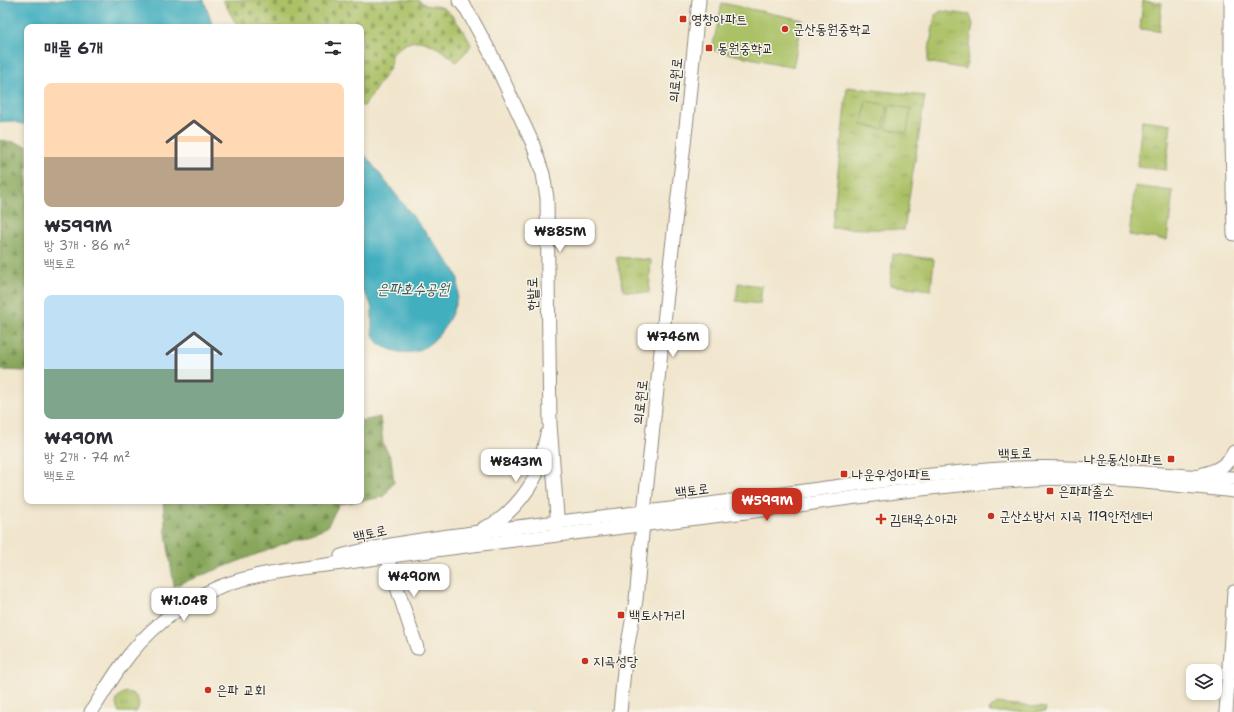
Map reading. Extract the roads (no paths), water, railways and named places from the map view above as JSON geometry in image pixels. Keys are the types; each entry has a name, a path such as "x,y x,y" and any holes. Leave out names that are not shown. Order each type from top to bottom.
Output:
{"street":[{"name":"한밭로","path":"459,0 467,10 491,54 532,142 543,174 547,198 550,424 559,535"},
{"name":"의료원로","path":"620,712 626,660 636,600 643,518 699,0"},
{"path":"1231,0 1234,234"},
{"path":"467,533 488,527 498,521 519,501 536,475 550,424"},
{"path":"1180,475 1205,473 1219,469 1227,462 1234,452"},
{"name":"백토로","path":"386,552 482,544 559,535 643,518 909,478 1014,469 1122,470 1234,478"},
{"name":"백토로","path":"91,712 121,666 154,628 186,605 218,588 236,581 265,574 386,552 467,533 558,521 643,518 977,483 1037,479 1126,481 1234,491"},
{"path":"386,552 417,648"},
{"path":"1226,712 1234,592"}],"water":[{"path":"0,0 204,0 212,24 24,24 24,124 11,121 0,122"},
{"name":"은파호수공원","path":"364,154 451,265 458,277 457,299 449,320 443,330 428,345 412,352 398,352 383,346 375,340 372,330 372,309 364,293"}],"place":[{"name":"영창아파트","path":"683,19"},
{"name":"군산동원중학교","path":"785,29"},
{"name":"동원중학교","path":"709,48"},
{"name":"나운동신아파트","path":"1171,459"},
{"name":"나운우성아파트","path":"844,474"},
{"name":"은파파출소","path":"1050,491"},
{"name":"군산소방서 지곡 119안전센터","path":"991,516"},
{"name":"김태욱소아과","path":"881,519"},
{"name":"백토사거리","path":"621,615"},
{"name":"지곡성당","path":"585,661"},
{"name":"은파 교회","path":"208,690"}]}
